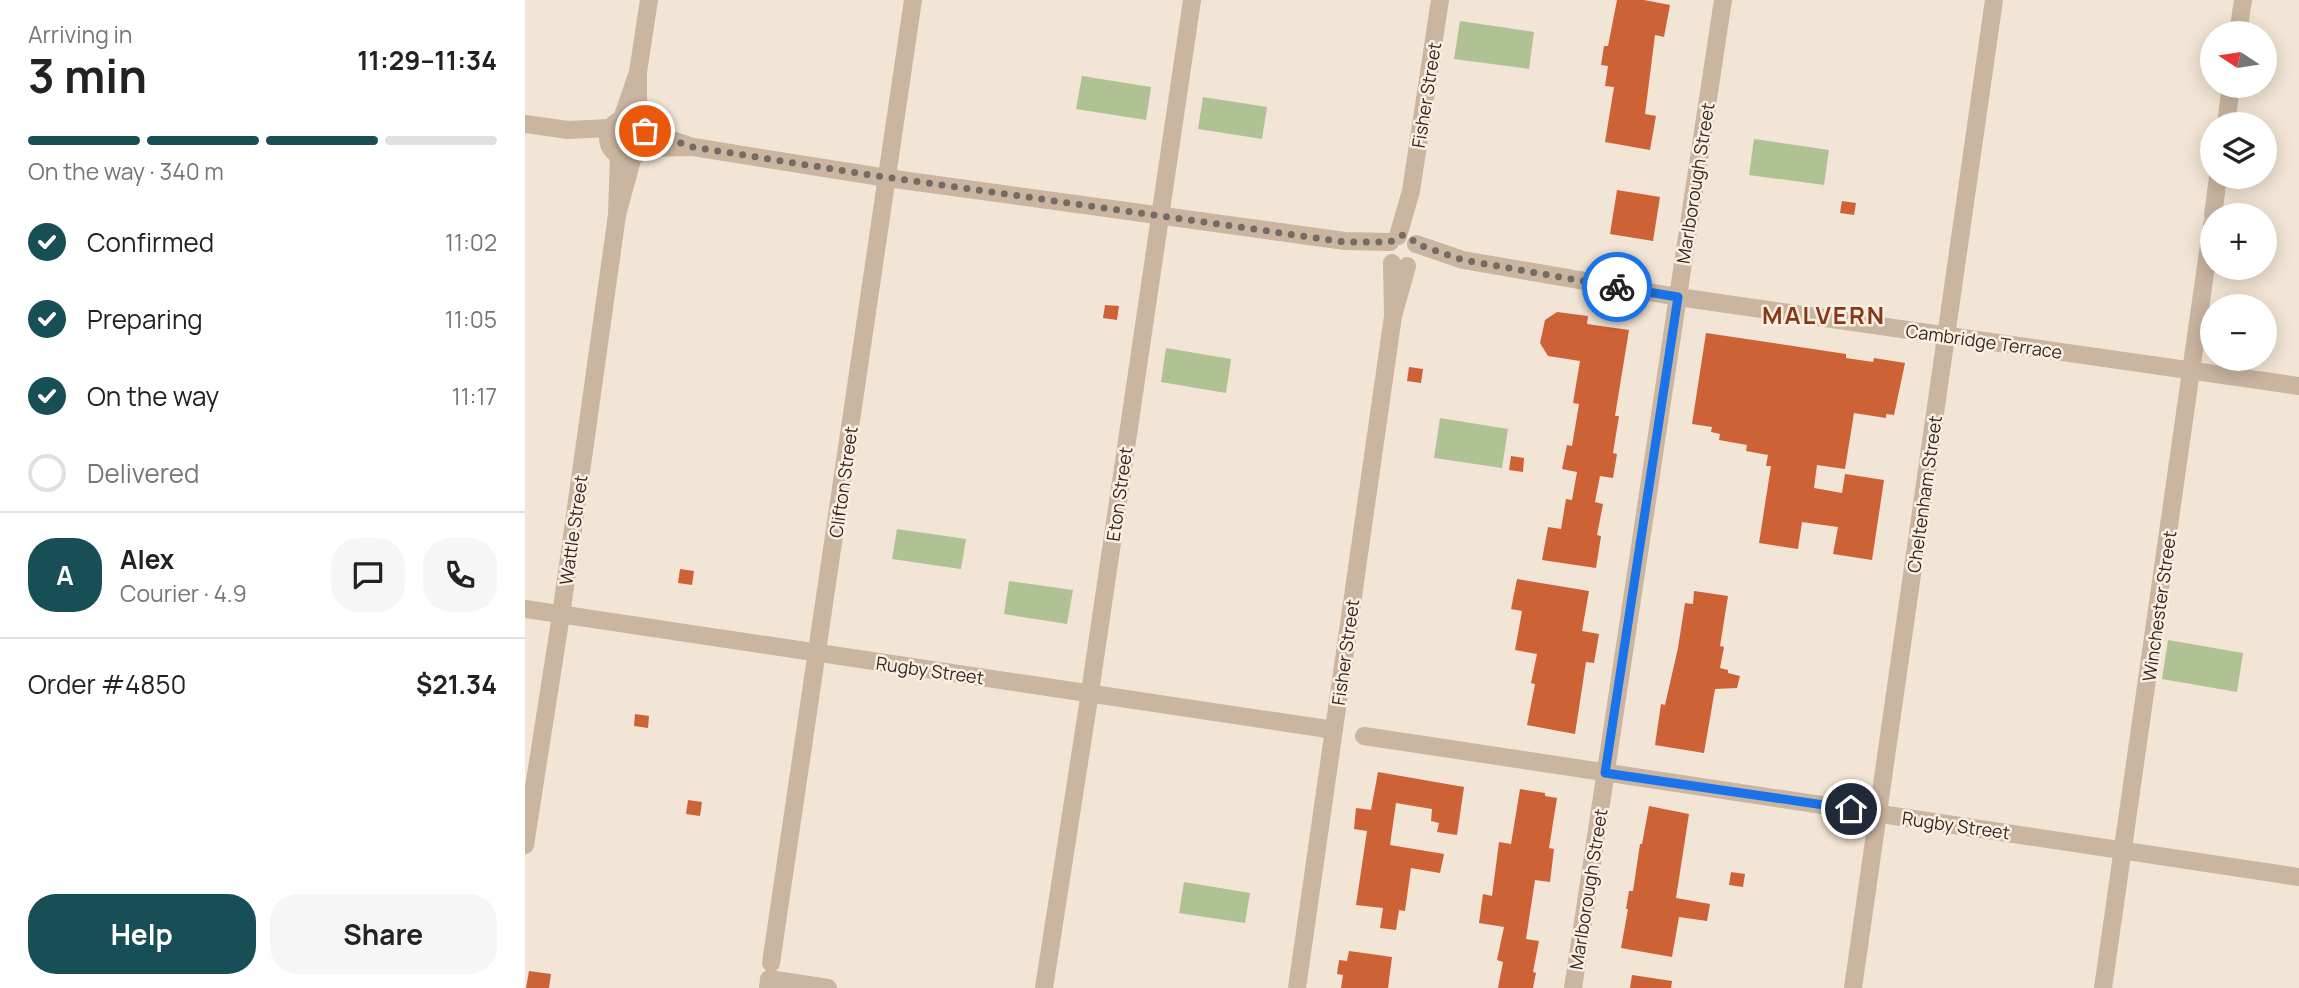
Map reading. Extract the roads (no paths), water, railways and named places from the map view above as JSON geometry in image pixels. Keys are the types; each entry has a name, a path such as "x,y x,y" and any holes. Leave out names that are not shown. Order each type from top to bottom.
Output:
{"street":[{"name":"Wattle Street","path":"525,845 561,615 627,138 649,0"},
{"name":"Clifton Street","path":"769,977 913,0"},
{"name":"Eton Street","path":"1044,988 1192,0"},
{"name":"Fisher Street","path":"1297,988 1440,0"},
{"name":"Marlborough Street","path":"1573,988 1723,0"},
{"name":"Cheltenham Street","path":"1853,988 1994,0"},
{"path":"2240,21 2243,0"},
{"name":"Cambridge Terrace","path":"525,124 1345,242 1678,297 2299,386"},
{"name":"Winchester Street","path":"2103,988 2204,280"},
{"name":"Rugby Street","path":"525,610 1334,730"},
{"name":"Rugby Street","path":"1364,736 2299,877"},
{"path":"769,977 828,988"}],"district":[{"name":"MALVERN","path":"1824,314"}]}
